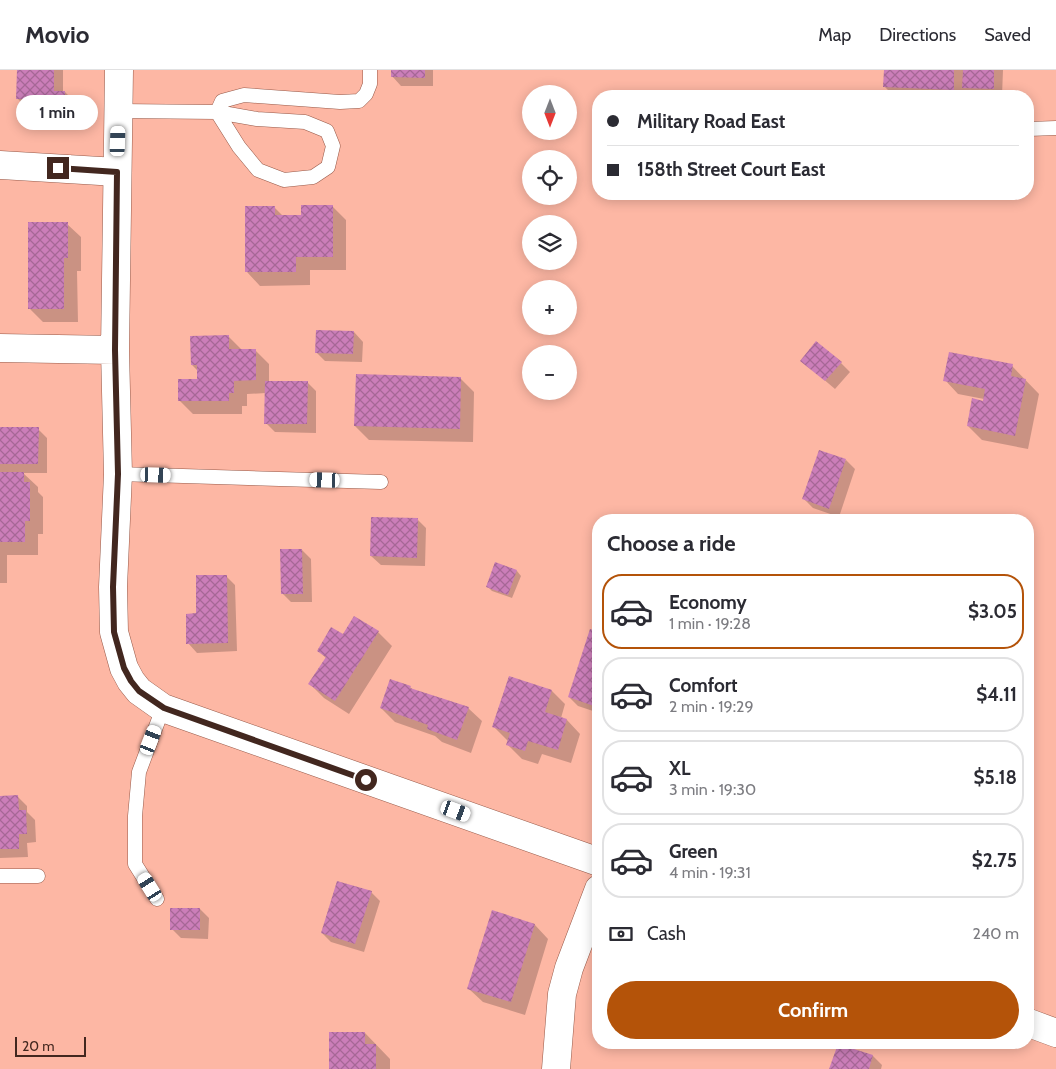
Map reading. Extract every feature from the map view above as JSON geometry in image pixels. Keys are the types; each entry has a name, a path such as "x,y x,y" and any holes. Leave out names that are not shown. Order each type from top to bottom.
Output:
{"street":[{"path":"119,70 115,350 118,474 113,587 114,632 124,668 131,681 139,691 164,708 592,860"},
{"path":"0,165 117,172"},
{"path":"0,348 115,350"},
{"path":"556,1069 562,994 569,968 592,907"},
{"path":"1034,1025 1056,1033"}],"lane":[{"path":"217,112 222,100 244,95 340,102 359,101 366,94 370,84 370,70"},
{"path":"119,111 217,112 257,119 304,122 327,131 333,146 328,167 313,178 284,180 258,170 239,147 217,112"},
{"path":"1034,129 1056,128"},
{"path":"118,474 381,482"},
{"path":"157,899 135,864 135,816 139,772 164,708"},
{"path":"0,876 38,876"}],"building":[{"path":"17,70 54,70 54,91 65,91 65,113 34,112 34,99 16,99"},
{"path":"391,70 425,70 425,78 391,77"},
{"path":"884,70 954,70 954,90 883,87"},
{"path":"963,70 994,70 994,89 962,88"},
{"path":"301,205 333,205 333,257 296,257 296,272 245,272 245,206 275,206 275,215 301,215"},
{"path":"28,222 68,222 68,258 64,258 64,309 28,309"},
{"path":"316,330 354,331 353,354 315,353"},
{"path":"229,335 229,349 256,349 256,380 234,381 234,393 229,393 229,401 178,401 178,379 197,379 197,365 191,365 190,336"},
{"path":"816,341 842,362 825,381 800,361"},
{"path":"949,352 1013,364 1011,376 1026,379 1015,436 967,426 972,398 983,401 985,389 943,381"},
{"path":"356,374 461,377 460,429 354,426"},
{"path":"265,381 308,381 307,424 264,424"},
{"path":"0,427 39,427 38,464 0,464"},
{"path":"819,450 846,459 829,509 802,499"},
{"path":"0,472 24,472 24,482 30,482 30,521 25,521 25,542 0,542"},
{"path":"371,517 418,518 417,558 370,556"},
{"path":"280,549 302,549 303,594 281,594"},
{"path":"495,562 517,570 508,595 486,587"},
{"path":"196,575 227,575 228,643 186,644 186,614 196,613"},
{"path":"354,616 379,631 335,701 308,684 326,657 317,651 331,627 343,634"},
{"path":"590,629 592,630 592,705 568,697"},
{"path":"509,676 552,690 545,712 567,719 558,750 528,741 525,751 506,745 510,733 492,727"},
{"path":"390,679 411,686 410,688 469,707 457,740 427,729 428,725 380,708"},
{"path":"18,795 19,810 26,810 27,834 19,834 19,849 0,849 0,796"},
{"path":"337,881 372,891 355,944 321,933"},
{"path":"170,908 200,908 200,930 170,930"},
{"path":"492,910 535,924 511,1002 467,989"},
{"path":"329,1032 365,1032 365,1044 376,1044 376,1069 329,1069"},
{"path":"836,1049 854,1049 873,1055 869,1069 829,1069"}],"route":[{"path":"58,168 117,172 115,350 118,474 113,587 114,632 124,668 139,691 164,708 366,780"}]}
